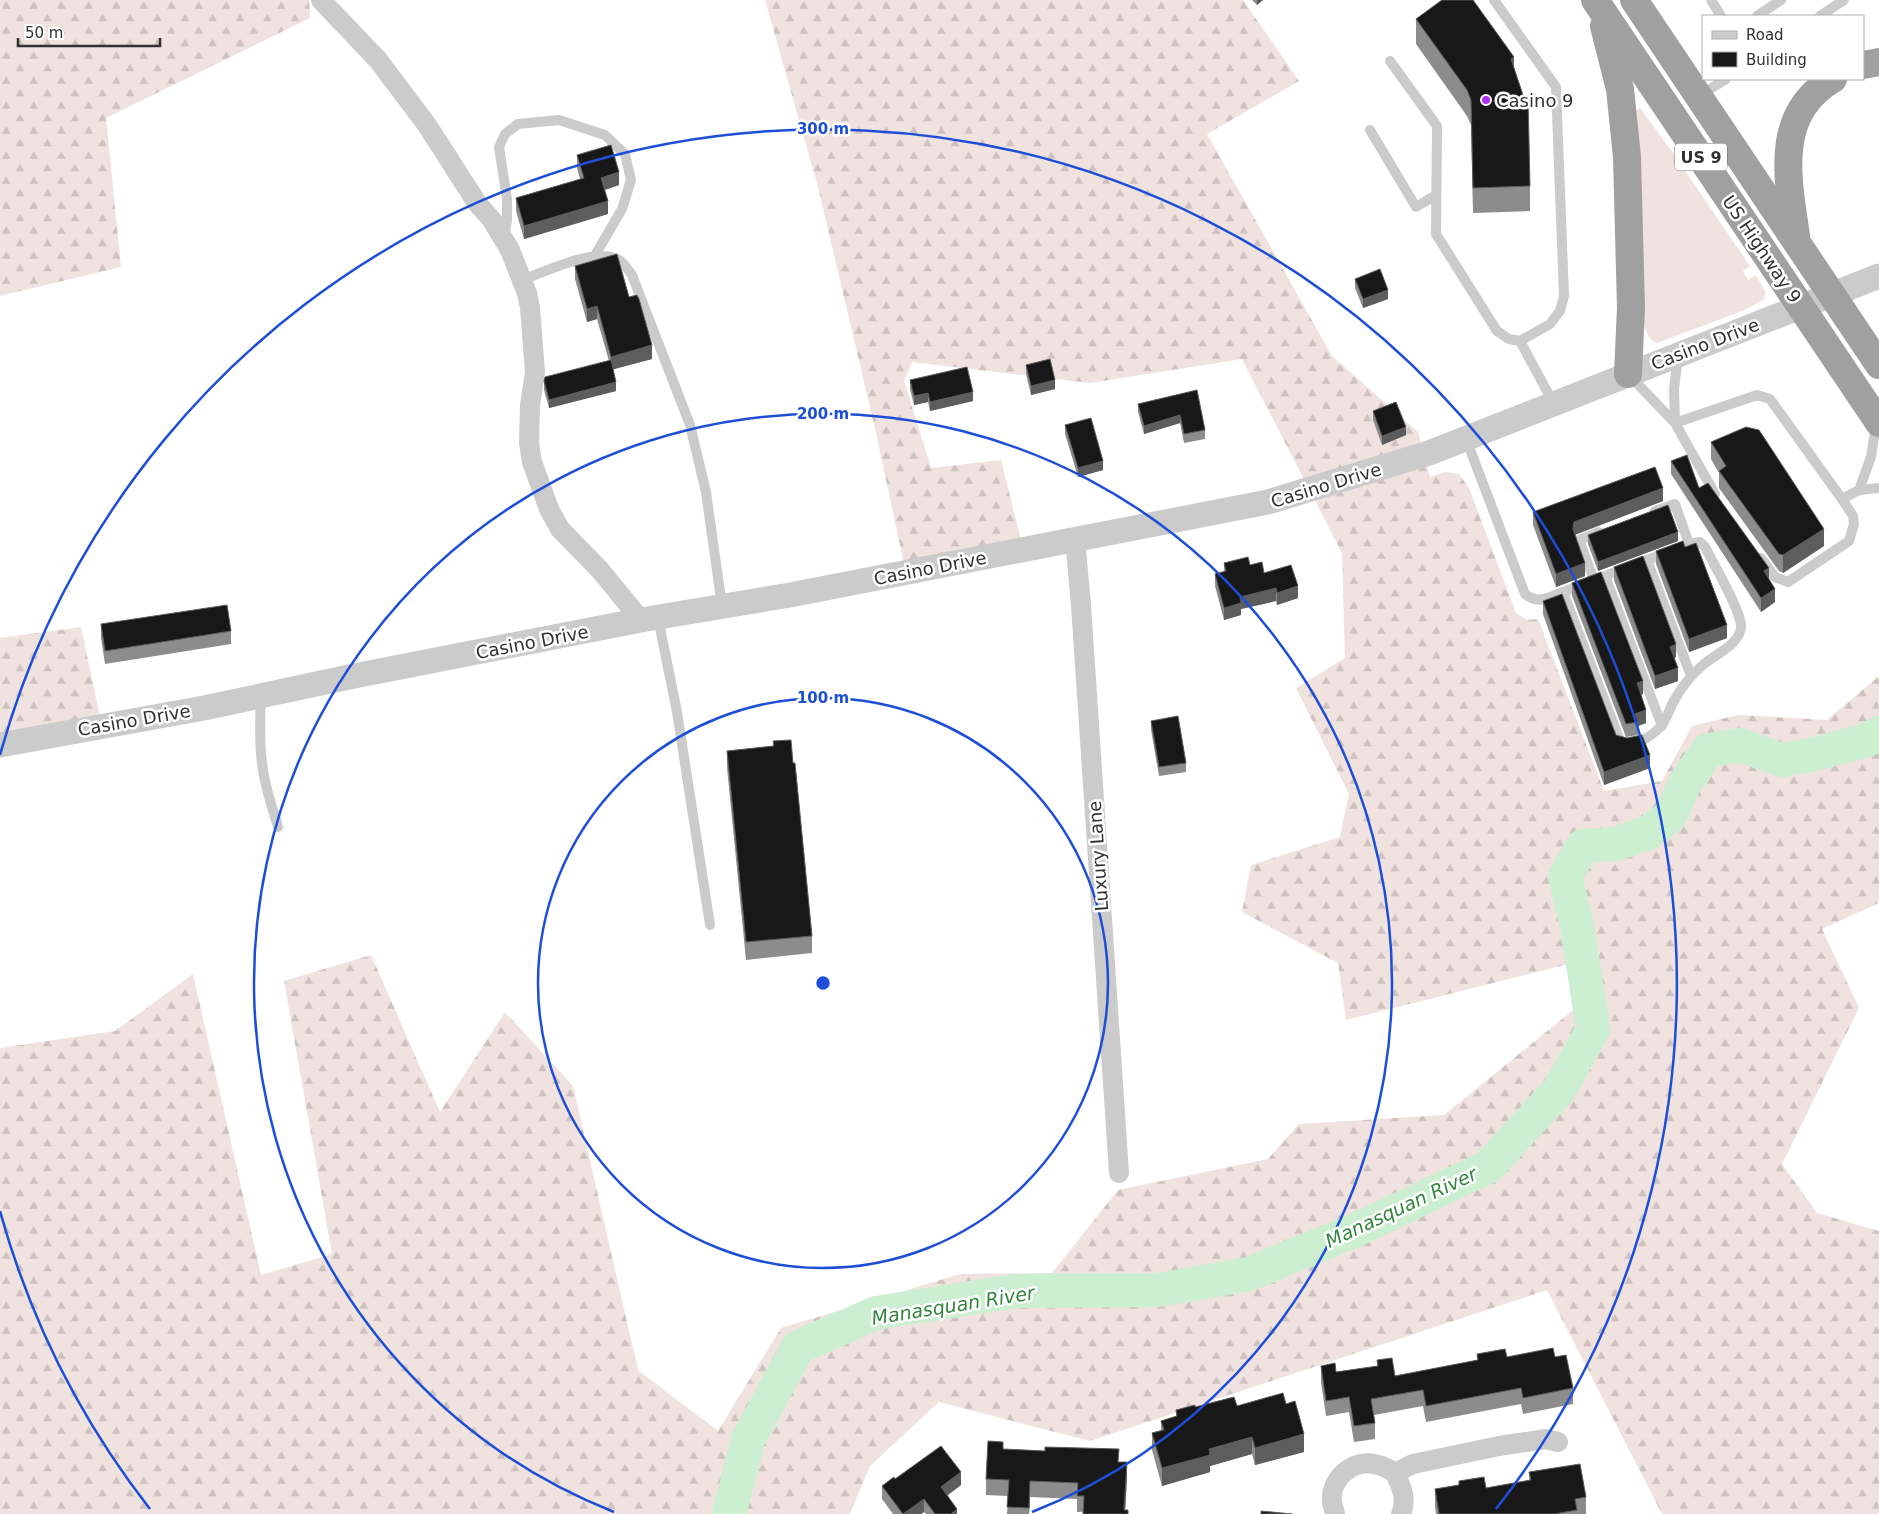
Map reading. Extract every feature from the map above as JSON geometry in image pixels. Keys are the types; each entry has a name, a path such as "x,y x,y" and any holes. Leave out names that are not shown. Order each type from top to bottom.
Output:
{"highway":[{"name":"US Highway 9","path":"1634,0 1879,365"},
{"name":"US Highway 9","path":"1597,4 1878,422"},
{"path":"1597,4 1620,89 1627,157 1631,308 1628,374"},
{"path":"1864,65 1879,62"},
{"path":"1797,242 1790,194 1788,150 1798,116 1810,97 1832,80"}],"street":[{"path":"321,0 378,60 427,125 477,203 504,238 522,280 530,308 535,372 530,405 529,443 534,470 549,509 560,529 649,619"},
{"name":"Casino Drive","path":"0,745 204,708 649,619 1268,502 1402,462 1466,439 1879,276"},
{"name":"Luxury Lane","path":"1075,539 1119,1173"},
{"path":"1396,1473 1413,1464 1499,1446 1546,1439 1558,1442"},
{"path":"1335,1514 1332,1492 1345,1470 1355,1465 1374,1464 1396,1473 1404,1491 1401,1514"}],"lane":[{"path":"1390,61 1436,126 1436,234 1498,331 1509,339 1520,340 1550,324 1560,311 1564,296 1556,87 1494,0"},
{"path":"1711,0 1720,15"},
{"path":"1758,15 1781,0"},
{"path":"1822,15 1844,0"},
{"path":"1698,96 1724,80"},
{"path":"504,238 507,221 507,199 498,147 505,134 518,124 559,120 604,135 625,154 631,180 622,209 594,257"},
{"path":"1370,130 1416,207 1436,195"},
{"path":"522,280 579,259 602,255 619,260 632,275 690,424 706,492 722,606"},
{"path":"1520,340 1554,405"},
{"path":"1675,423 1674,389 1678,355"},
{"path":"1628,374 1675,423 1710,487 1721,502"},
{"path":"1675,423 1758,395 1770,399 1853,516 1854,524 1849,541 1788,582 1775,577 1753,547"},
{"path":"1858,490 1871,457 1878,422"},
{"path":"1466,439 1525,594 1532,599 1542,599 1563,592 1689,544 1700,542 1705,547 1737,610 1741,626 1738,638 1731,645 1717,653 1690,676 1674,700 1662,726 1644,740 1629,745 1621,743 1563,592"},
{"path":"1842,499 1858,490 1879,488"},
{"path":"1649,514 1675,504 1689,544"},
{"path":"1594,580 1580,540 1606,530"},
{"path":"1647,560 1690,676"},
{"path":"1605,576 1662,726"},
{"path":"649,619 677,712 710,925"},
{"path":"262,696 260,731 262,764 278,827"}],"green space":[{"path":"0,0 309,0 310,18 106,118 121,267 0,296"},
{"path":"765,0 1243,0 1299,81 1207,134 1332,356 1418,432 1430,477 1445,472 1459,474 1469,488 1516,613 1527,620 1538,619 1604,791 1662,781 1692,726 1738,715 1827,720 1879,676 1879,903 1822,929 1859,1008 1782,1164 1817,1213 1879,1231 1879,1514 1662,1514 1547,1290 1090,1441 939,1402 870,1466 850,1514 0,1514 0,1048 115,1031 193,974 261,1275 332,1254 284,981 371,955 440,1112 505,1012 573,1086 638,1370 718,1431 781,1328 960,1274 1052,1273 1118,1190 1268,1159 1299,1124 1444,1115 1578,1006 1589,959 1346,1020 1338,963 1242,912 1251,865 1340,837 1349,794 1296,688 1345,658 1342,553 1242,359 1090,383 912,362 904,381 931,468 1001,460 1021,540 904,564 876,433 818,187"},
{"path":"1640,108 1750,266 1743,271 1748,280 1756,275 1766,293 1763,297 1765,299 1742,311 1657,343 1650,338 1644,326 1642,312 1637,129 1637,109"},
{"path":"81,627 102,726 0,746 0,638"}],"building":[{"name":"Casino 9","path":"1442,0 1473,0 1514,57 1511,59 1524,98 1528,98 1530,186 1473,188 1471,100 1467,90 1416,19"},
{"path":"611,145 619,172 601,178 608,201 524,226 516,198 584,178 577,155"},
{"path":"617,254 629,297 637,295 639,299 652,345 611,357 597,306 587,309 575,266"},
{"path":"1380,269 1388,290 1363,299 1355,279"},
{"path":"1050,359 1055,380 1031,386 1026,365"},
{"path":"611,360 616,382 549,400 544,381 545,377"},
{"path":"967,367 973,392 930,402 928,393 914,396 910,380"},
{"path":"1197,390 1205,430 1184,434 1180,415 1144,426 1138,404"},
{"path":"1396,402 1406,427 1382,436 1373,411"},
{"path":"1091,418 1103,461 1078,468 1065,425"},
{"path":"1746,427 1759,430 1824,529 1783,555 1779,554 1719,471 1726,466 1711,442"},
{"path":"1687,455 1699,488 1708,483 1769,568 1764,571 1775,589 1761,598 1671,461"},
{"path":"1655,467 1663,488 1574,522 1573,529 1585,563 1556,574 1533,512"},
{"path":"1668,505 1678,532 1598,562 1588,535"},
{"path":"1683,541 1685,547 1696,543 1727,625 1689,639 1656,551"},
{"path":"1643,556 1676,644 1670,647 1678,668 1655,676 1614,567"},
{"path":"1248,557 1250,565 1262,562 1264,573 1291,565 1298,586 1277,593 1276,588 1240,597 1241,603 1224,608 1215,574 1226,571 1224,563"},
{"path":"1601,572 1643,681 1637,683 1646,710 1635,714 1638,722 1626,724 1572,583"},
{"path":"1562,594 1616,735 1627,738 1642,735 1650,755 1604,772 1543,601"},
{"path":"227,605 231,631 105,651 101,624"},
{"path":"1178,716 1186,763 1159,767 1151,721"},
{"path":"791,740 793,763 795,763 812,936 746,942 727,751 774,746 773,741"},
{"path":"1553,1348 1555,1357 1566,1355 1573,1388 1523,1398 1521,1388 1426,1406 1423,1390 1371,1399 1375,1423 1354,1426 1349,1397 1326,1401 1321,1366 1335,1363 1336,1372 1378,1366 1377,1360 1392,1358 1395,1376 1478,1360 1477,1354 1505,1349 1507,1357"},
{"path":"1283,1393 1286,1404 1295,1401 1304,1434 1255,1448 1252,1437 1209,1449 1210,1455 1162,1468 1152,1433 1164,1430 1161,1421 1177,1416 1176,1410 1234,1397 1237,1406"},
{"path":"988,1441 1003,1442 1003,1449 1045,1451 1045,1447 1119,1449 1118,1462 1127,1462 1124,1510 1128,1510 1128,1514 1083,1514 1084,1496 1077,1496 1078,1483 1030,1481 1029,1508 1007,1507 1009,1480 986,1479"},
{"path":"941,1446 961,1472 941,1487 957,1509 951,1514 935,1514 924,1499 903,1514 882,1486 894,1477 895,1479"},
{"path":"1580,1464 1586,1497 1575,1499 1577,1510 1554,1514 1439,1514 1435,1489 1459,1485 1459,1481 1484,1477 1486,1488 1531,1480 1529,1472"},
{"path":"1261,1511 1292,1514 1261,1514"}],"waterway":[{"name":"Manasquan River","path":"729,1514 748,1440 798,1347 876,1313 1015,1291 1158,1290 1249,1274 1358,1229 1488,1167 1559,1090 1593,1029 1577,926 1565,876 1583,846 1615,844 1648,833 1670,816 1685,783 1708,750 1740,745 1782,760 1811,755 1867,740 1879,733"}],"place":[{"name":"Casino 9","path":"1486,100"}]}
